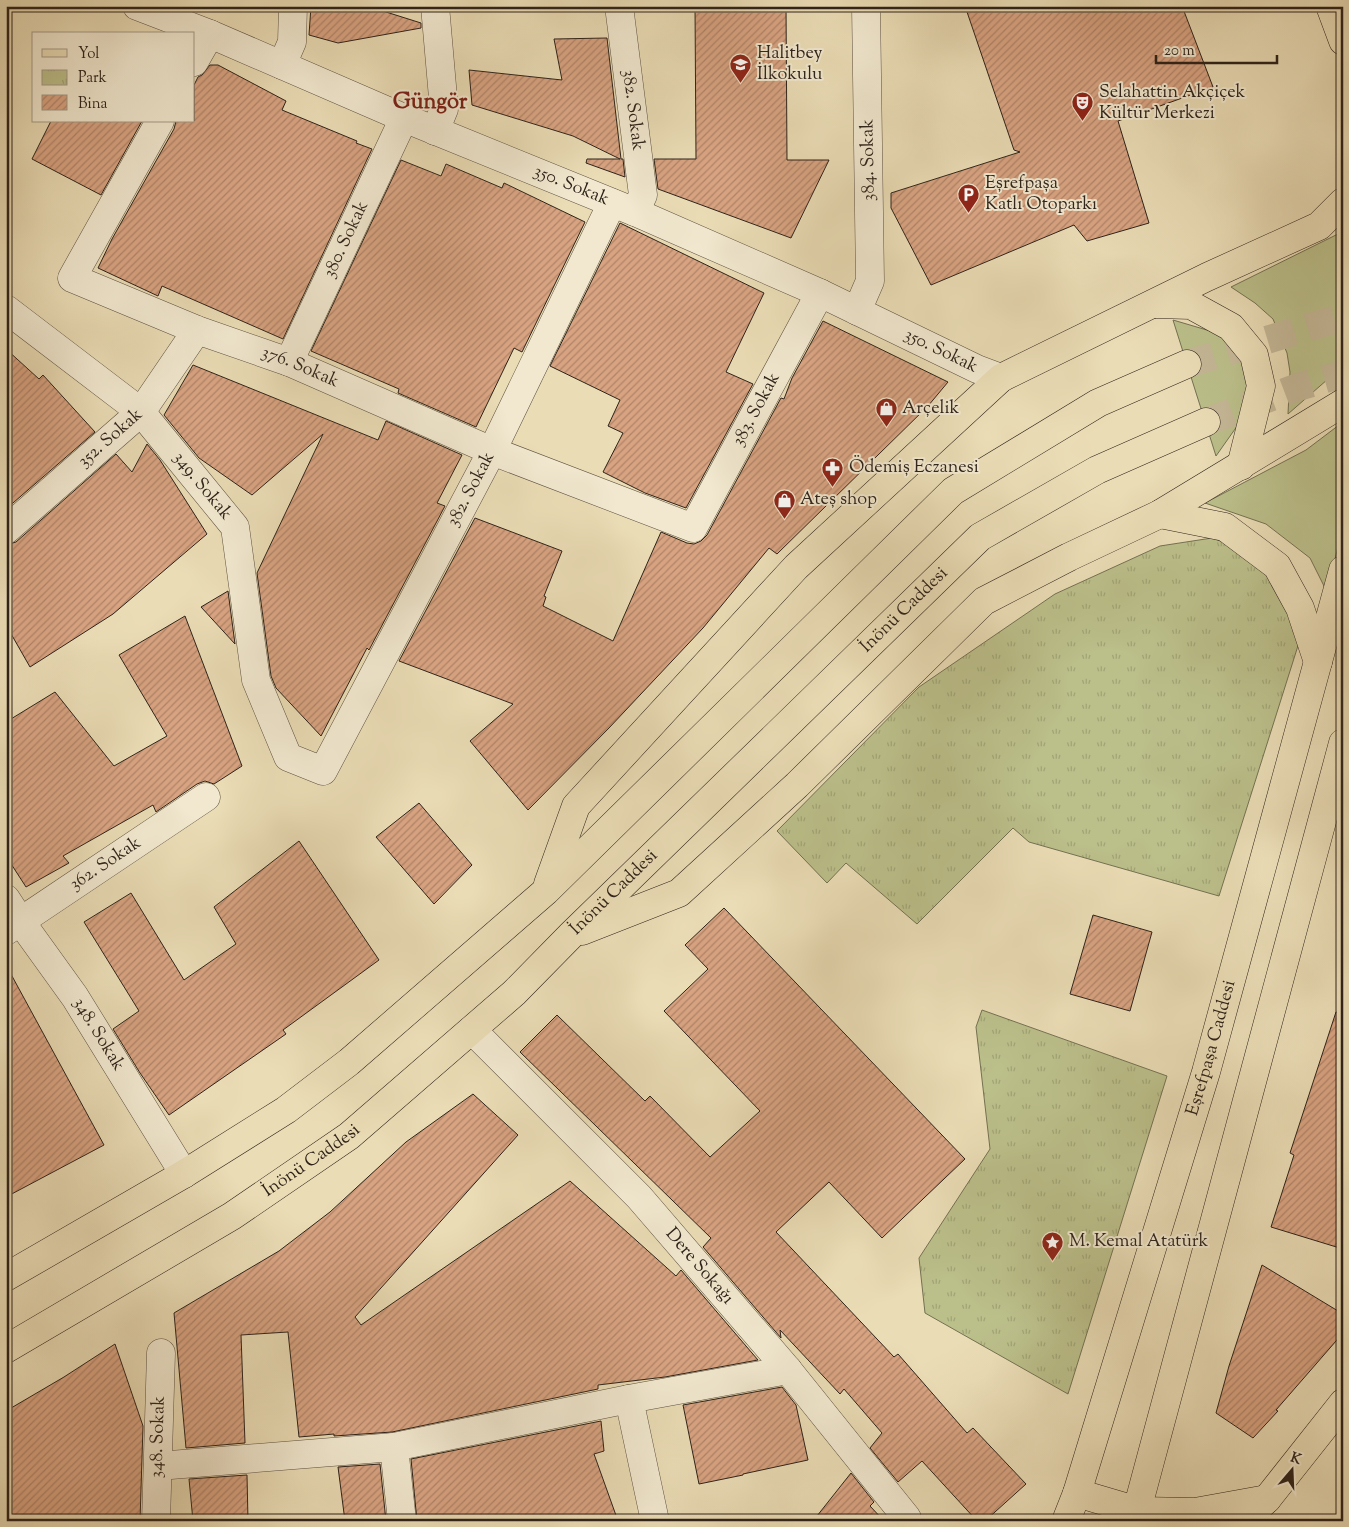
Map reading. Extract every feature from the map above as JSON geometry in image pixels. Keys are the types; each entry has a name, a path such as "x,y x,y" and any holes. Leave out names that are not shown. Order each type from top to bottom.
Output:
{"main road":[{"path":"1330,6 1343,41"},
{"path":"546,891 576,806 796,567 1001,378 1151,304 1319,226 1343,202"},
{"path":"1151,304 1191,305 1230,327 1254,355 1261,386 1240,466"},
{"path":"6,1277 184,1174 286,1110 349,1062 546,891 953,491 1098,403 1187,364"},
{"path":"571,935 679,893 797,785 984,602 1069,557 1160,514 1343,403"},
{"name":"İnönü Caddesi","path":"6,1349 232,1216 341,1142 514,993 980,536 1097,470 1206,422"},
{"path":"1160,514 1225,527 1277,566 1300,608 1318,662"},
{"name":"Eşrefpaşa Caddesi","path":"1066,1521 1077,1493 1206,1072 1343,570"},
{"path":"1136,1516 1343,743"},
{"path":"1245,1521 1267,1499 1343,1403"},
{"path":"1077,1493 1136,1516 1195,1512 1267,1499"}],"street":[{"path":"282,65 292,42 293,6"},
{"path":"435,131 444,109 436,6"},
{"name":"382. Sokak","path":"323,770 492,451 624,208 643,195 620,6"},
{"name":"384. Sokak","path":"857,311 870,281 866,6"},
{"name":"350. Sokak","path":"150,9 404,118 624,208 820,293 978,369 1001,378"},
{"path":"195,60 210,34"},
{"name":"380. Sokak","path":"289,362 404,118"},
{"name":"376. Sokak","path":"159,122 72,278 197,330 289,362 492,451 693,528"},
{"name":"383. Sokak","path":"693,528 820,293"},
{"name":"349. Sokak","path":"6,309 141,412 235,527 256,680 288,757 323,770"},
{"name":"352. Sokak","path":"6,530 141,412 197,330"},
{"name":"362. Sokak","path":"13,926 206,797"},
{"name":"348. Sokak","path":"6,899 13,926 76,997 184,1174"},
{"name":"Dere Sokağı","path":"472,1030 639,1197 788,1370 907,1518"},
{"name":"348. Sokak","path":"156,1521 161,1354"},
{"path":"158,1466 394,1447 629,1399 788,1370"},
{"path":"629,1399 655,1521"},
{"path":"394,1447 402,1521"}],"green space":[{"path":"1343,230 1343,363 1336,372 1288,414 1290,372 1287,353 1273,319 1255,303 1231,287"},
{"path":"1173,320 1217,333 1247,361 1250,387 1240,422 1216,456"},
{"path":"1343,422 1343,526 1327,592 1310,558 1266,524 1205,503 1306,450"},
{"path":"1212,538 1237,547 1266,564 1302,633 1219,896 1029,842 1013,828 917,924 846,863 827,883 777,831 919,687 1055,594 1160,546"},
{"path":"982,1010 1167,1076 1068,1394 925,1313 919,1258 990,1149 976,1027"}],"building":[{"path":"311,6 367,6 421,23 421,28 338,43 309,35"},
{"path":"695,6 786,6 787,160 829,160 791,238 658,189 654,159 696,159"},
{"path":"965,6 1182,6 1213,87 1118,121 1149,223 1087,241 1074,225 931,285 891,208 891,193 1020,152 1014,150"},
{"path":"607,38 621,159 623,159 625,177 586,163 587,159 620,159 573,136 472,105 469,70 562,80 554,39"},
{"path":"210,65 218,65 286,101 282,110 372,149 283,339 162,286 158,296 98,268 112,239 174,129 176,122 195,122 195,83 198,77"},
{"path":"50,122 141,122 101,195 32,159"},
{"path":"401,160 441,176 446,164 502,188 504,183 585,222 522,352 514,348 476,427 398,393 399,389 311,351"},
{"path":"620,223 764,293 726,372 753,384 686,508 645,493 603,472 623,433 608,426 620,400 550,366"},
{"path":"823,321 948,382 928,406 777,554 769,548 703,628 609,728 528,810 470,741 513,704 399,661 475,518 562,551 544,596 546,597 543,606 613,641 661,532 694,544 701,541 707,535 781,398 784,399 792,378"},
{"path":"6,349 39,379 43,375 95,432 6,509"},
{"path":"193,365 378,440 386,421 462,455 437,503 445,506 321,736 276,688 271,676 257,573 323,434 252,495 199,458 164,415"},
{"path":"147,444 160,460 207,534 113,614 30,667 6,625 6,545 16,542 116,454 132,472"},
{"path":"228,591 235,644 201,607"},
{"path":"185,616 242,766 214,784 205,781 197,784 156,812 153,805 63,856 69,863 26,887 6,856 6,722 55,692 114,766 167,736 119,655"},
{"path":"419,803 472,865 434,904 376,837"},
{"path":"299,841 379,960 283,1030 286,1034 169,1115 113,1029 139,1011 84,922 131,893 184,980 236,944 214,907"},
{"path":"724,908 965,1159 882,1238 829,1182 776,1232 894,1357 898,1354 967,1433 973,1428 1026,1484 985,1521 977,1521 922,1461 898,1482 870,1448 882,1433 844,1389 840,1394 780,1330 781,1338 703,1247 711,1238 520,1052 557,1015 645,1101 650,1096 710,1157 760,1111 664,1011 708,969 685,945"},
{"path":"1093,915 1152,932 1130,1011 1070,994"},
{"path":"6,965 104,1145 6,1197"},
{"path":"1336,1012 1343,1013 1343,1249 1271,1227 1294,1155 1290,1153"},
{"path":"473,1094 518,1135 355,1317 361,1325 570,1181 676,1276 681,1270 758,1360 665,1377 598,1385 598,1389 392,1432 299,1437 288,1332 241,1335 245,1443 186,1448 174,1313 279,1251 330,1212 406,1142"},
{"path":"1262,1265 1343,1314 1343,1333 1253,1438 1216,1413 1229,1366"},
{"path":"115,1344 143,1426 140,1521 6,1521 6,1411"},
{"path":"782,1387 796,1405 808,1460 699,1484 683,1405"},
{"path":"601,1421 604,1451 594,1454 618,1521 417,1521 411,1459"},
{"path":"380,1464 386,1521 345,1521 338,1467"},
{"path":"851,1473 874,1502 870,1506 884,1521 813,1521"},
{"path":"247,1475 248,1521 193,1521 189,1479"}],"tunnel":[{"path":"1187,364 1343,317"},
{"path":"1206,422 1298,387 1343,374"}],"place":[{"name":"Halitbey İlkokulu","path":"741,83"},
{"name":"Selahattin Akçiçek Kültür Merkezi","path":"1083,122"},
{"name":"Eşrefpaşa Katlı Otoparkı","path":"969,213"},
{"name":"Arçelik","path":"886,428"},
{"name":"Ödemiş Eczanesi","path":"833,487"},
{"name":"Ateş shop","path":"784,519"},
{"name":"M. Kemal Atatürk","path":"1053,1261"}],"district":[{"name":"Güngör","path":"430,103"}]}
